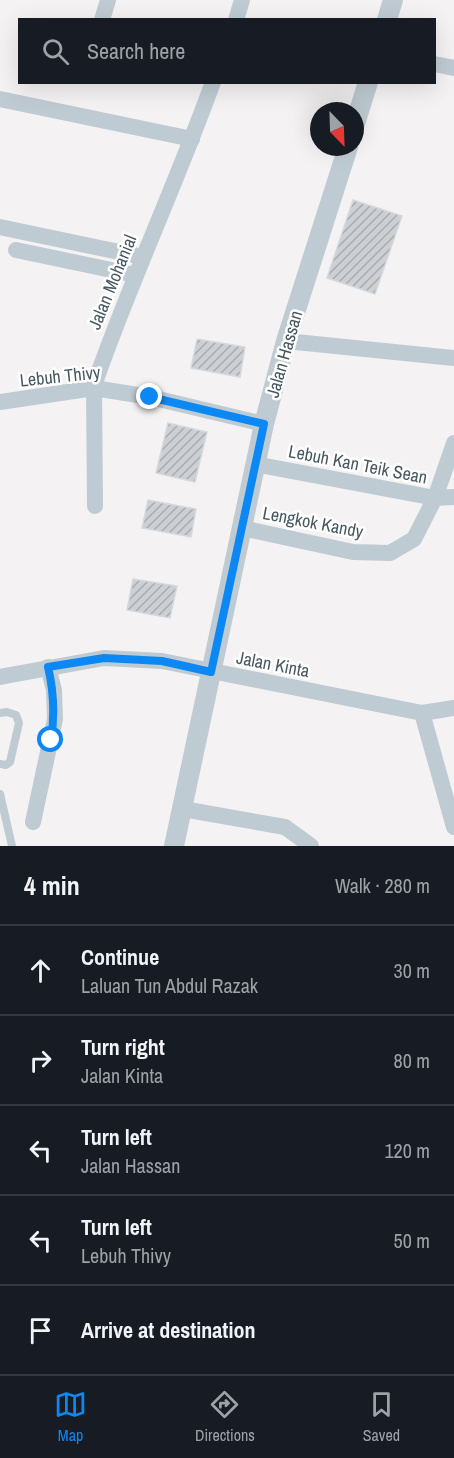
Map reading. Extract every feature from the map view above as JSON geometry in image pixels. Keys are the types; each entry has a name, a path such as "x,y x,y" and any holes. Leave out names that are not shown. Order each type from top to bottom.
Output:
{"street":[{"path":"103,18 108,0"},
{"path":"237,18 242,0"},
{"path":"388,18 393,0"},
{"path":"436,64 454,68"},
{"name":"Jalan Mohanial","path":"95,506 94,388 135,275 192,139 212,84"},
{"path":"362,102 367,84"},
{"path":"0,99 192,139"},
{"name":"Jalan Hassan","path":"174,846 264,424 286,341 345,156"},
{"path":"0,227 143,257"},
{"path":"16,250 135,275"},
{"path":"286,341 454,355"},
{"name":"Lebuh Thivy","path":"0,402 94,388 150,397 264,424"},
{"name":"Lengkok Kandy","path":"242,528 353,552 390,553 414,539 435,498 454,443"},
{"name":"Lebuh Kan Teik Sean","path":"255,464 435,498 454,497"},
{"name":"Jalan Kinta","path":"0,677 104,658 162,661 422,713 454,708"},
{"path":"33,822 55,719 54,690 48,667"},
{"path":"422,713 454,827"},
{"path":"183,808 285,826 311,846"}],"lane":[{"path":"0,713 16,715 19,723 10,762 6,765 0,764"},
{"path":"0,794 12,846"}],"building":[{"path":"353,200 402,216 375,294 327,278"},
{"path":"197,339 245,347 240,377 191,368"},
{"path":"168,423 207,432 195,482 156,473"},
{"path":"148,500 196,509 191,537 142,528"},
{"path":"133,579 177,586 170,618 127,610"}],"route":[{"path":"51,740 55,719 54,690 48,667 104,658 162,661 211,672 264,424 150,397"}]}
